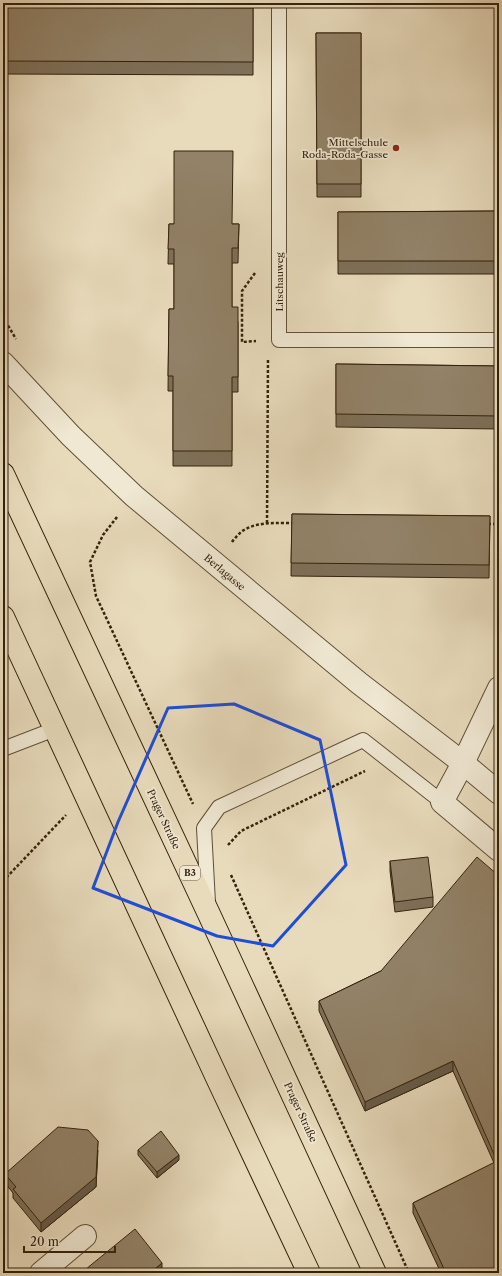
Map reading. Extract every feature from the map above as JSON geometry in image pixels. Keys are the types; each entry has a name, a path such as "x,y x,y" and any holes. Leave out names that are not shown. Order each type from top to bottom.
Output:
{"main road":[{"name":"Prager Straße","path":"3,474 375,1273"},
{"path":"3,617 309,1273"}],"street":[{"name":"Berlagasse","path":"3,363 70,436 134,496 359,683 463,763 499,793"},
{"path":"499,688 463,763 442,802 499,850"},
{"path":"41,1273 85,1236"}],"lane":[{"name":"Litschauweg","path":"279,3 279,340"},
{"path":"279,340 499,340"},
{"path":"3,749 55,729"},
{"path":"208,912 204,828 219,807 363,740 442,802"}],"path":[{"path":"279,264 256,271 242,291 242,342 279,340"},
{"path":"267,523 268,353 279,340"},
{"path":"134,496 103,535 90,562 96,596 204,828 223,851 241,831 367,769"},
{"path":"233,541 246,529 267,523 298,523"},
{"path":"484,524 499,524"},
{"path":"3,881 66,814"},
{"path":"230,873 409,1273"}],"highlighted area":[{"path":"234,704 320,740 346,865 273,946 217,936 93,888 118,822 168,708"}],"building":[{"path":"3,7 253,8 253,62 3,61"},
{"path":"316,33 361,33 361,184 317,184"},
{"path":"174,151 233,151 232,224 239,224 238,248 232,248 232,307 238,307 238,377 232,377 232,451 173,451 173,376 168,376 169,309 174,309 174,249 168,249 169,224 174,224"},
{"path":"499,211 499,261 338,261 338,212"},
{"path":"336,364 499,366 499,416 336,414"},
{"path":"292,514 490,516 489,565 291,563"},
{"path":"428,857 433,897 395,902 390,861"},
{"path":"477,857 499,876 499,1273 446,1273 413,1203 497,1161 453,1061 365,1102 319,1001 381,971"},
{"path":"58,1127 88,1130 98,1141 96,1177 41,1223 13,1189 16,1187 5,1174"},
{"path":"161,1131 179,1155 157,1172 138,1150"},
{"path":"135,1229 162,1263 150,1273 89,1273 86,1269"}],"place":[{"name":"Mittelschule Roda-Roda-Gasse","path":"396,148"}]}
